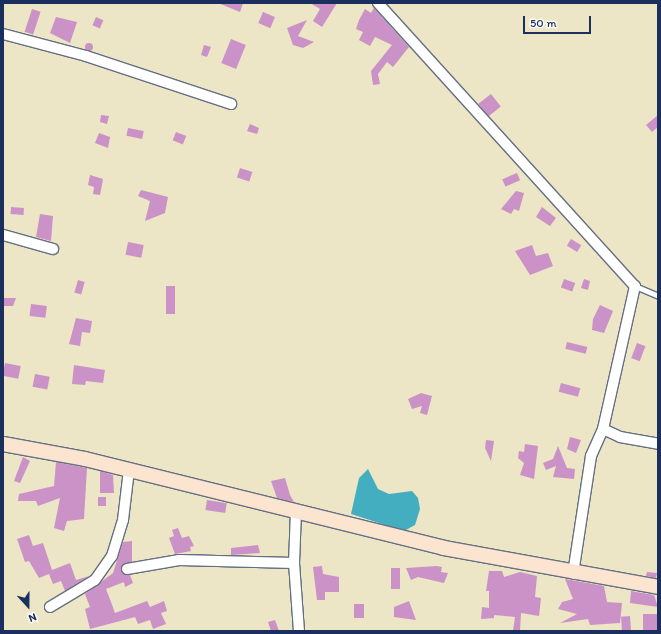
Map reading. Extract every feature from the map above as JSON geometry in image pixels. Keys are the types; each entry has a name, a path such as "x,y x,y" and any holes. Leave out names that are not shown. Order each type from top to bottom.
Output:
{"street":[{"path":"378,3 635,286 603,429 591,456 573,574"},
{"path":"3,34 86,56 231,104"},
{"path":"3,234 53,249"},
{"path":"603,429 615,436 658,444"},
{"path":"3,444 128,470 444,548 573,574 658,587"},
{"path":"50,607 96,580 112,556 123,520 128,470"},
{"path":"296,512 294,563 299,631"},
{"path":"127,569 179,560 294,563"}],"lane":[{"path":"635,286 658,296"}],"water":[{"path":"368,469 378,489 389,494 412,491 418,498 420,509 415,525 404,531 351,514 359,478"}],"building":[{"path":"218,3 243,3 240,12"},
{"path":"310,3 337,3 322,27 313,21 320,9"},
{"path":"374,8 409,47 393,67 387,62 378,74 380,84 373,85 371,71 392,45 375,37 370,46 359,40 363,32 356,29 359,20 365,9 371,13"},
{"path":"32,9 41,12 33,35 25,32"},
{"path":"263,12 275,17 270,28 258,23"},
{"path":"56,17 77,22 70,43 50,33"},
{"path":"96,17 103,20 100,28 92,25"},
{"path":"307,20 298,36 314,42 303,48 293,45 287,28"},
{"path":"231,39 246,45 236,69 221,63"},
{"path":"89,43 92,44 92,50 89,51 86,50 85,47 86,44"},
{"path":"204,45 211,47 207,57 201,55"},
{"path":"491,94 501,107 488,116 478,104"},
{"path":"101,115 109,116 107,124 100,122"},
{"path":"658,115 658,127 652,132 646,125"},
{"path":"250,124 259,128 257,134 247,131"},
{"path":"128,128 144,131 142,139 126,136"},
{"path":"176,132 186,136 183,144 173,140"},
{"path":"99,133 110,137 108,148 95,143"},
{"path":"240,168 252,172 249,182 237,178"},
{"path":"517,173 520,180 505,187 502,179"},
{"path":"90,175 103,179 100,195 93,194 94,187 88,185"},
{"path":"141,190 168,197 165,213 145,221 150,201 138,196"},
{"path":"516,191 524,193 519,211 514,209 511,214 501,209"},
{"path":"11,207 24,208 23,215 11,214"},
{"path":"542,207 556,218 550,226 536,217"},
{"path":"40,214 53,216 51,241 36,237"},
{"path":"571,239 581,245 577,252 567,246"},
{"path":"128,242 144,245 141,258 126,255"},
{"path":"532,245 536,256 548,253 553,266 530,275 515,251"},
{"path":"564,279 575,283 572,292 561,287"},
{"path":"584,279 590,281 588,290 581,288"},
{"path":"78,280 85,282 81,294 74,292"},
{"path":"166,286 175,286 175,314 166,314"},
{"path":"3,298 16,298 13,306 3,306"},
{"path":"31,304 47,306 45,318 30,316"},
{"path":"600,305 613,311 604,333 592,330 593,319"},
{"path":"76,318 92,321 90,333 82,332 80,346 69,344"},
{"path":"567,342 587,347 586,354 565,349"},
{"path":"637,343 645,346 640,361 631,358"},
{"path":"5,363 21,366 18,379 3,376"},
{"path":"74,365 105,370 103,383 86,381 85,385 72,384"},
{"path":"35,374 50,377 47,390 33,387"},
{"path":"561,383 580,388 578,397 559,392"},
{"path":"421,393 432,396 427,415 420,413 422,406 412,409 408,399"},
{"path":"570,437 581,440 576,453 567,449"},
{"path":"486,440 494,441 491,461 485,448"},
{"path":"525,444 538,446 534,479 520,475 524,463 518,458 519,451 524,452"},
{"path":"558,446 567,468 575,469 574,479 553,477 556,466 546,470 543,463 553,459"},
{"path":"23,457 30,461 20,483 14,481"},
{"path":"56,462 87,468 84,519 67,521 64,531 54,528 60,498 38,506 36,501 18,501 19,494 54,486"},
{"path":"100,471 113,475 114,493 100,493"},
{"path":"285,478 290,495 294,502 277,498 271,481"},
{"path":"98,497 106,497 106,506 98,506"},
{"path":"207,500 227,503 225,513 205,510"},
{"path":"178,528 182,538 189,536 194,546 190,547 191,551 175,554 169,538 174,536 172,530"},
{"path":"29,535 33,546 43,543 52,570 70,563 76,580 89,576 65,591 61,581 53,584 49,574 39,578 29,561 25,562 17,539"},
{"path":"132,541 132,562 123,564 121,570 130,575 133,583 125,587 124,582 106,589 115,613 147,601 150,607 164,601 167,611 161,613 166,624 153,629 150,620 138,624 135,617 90,629 85,609 90,607 85,594 113,573 123,542"},
{"path":"258,545 260,553 231,555 231,548"},
{"path":"322,566 323,574 339,577 339,592 325,592 325,600 317,600 313,567"},
{"path":"442,567 441,572 448,573 444,583 418,577 411,580 406,568"},
{"path":"391,568 400,568 400,589 391,589"},
{"path":"489,571 502,571 504,577 520,572 537,576 535,597 541,598 539,616 521,613 520,631 513,631 515,617 494,615 494,618 481,619 482,607 489,608 489,591 486,591"},
{"path":"647,572 657,573 656,578 646,576"},
{"path":"565,579 604,586 607,602 622,603 620,623 590,625 588,619 560,623 577,614 558,609 562,602 573,599"},
{"path":"631,591 654,595 658,607 630,603"},
{"path":"409,601 416,620 394,617 394,607"},
{"path":"354,604 364,604 364,618 354,618"},
{"path":"643,614 658,614 658,631 643,631"},
{"path":"630,616 631,631 622,631 621,617"},
{"path":"275,620 279,631 271,631 268,622"}]}
